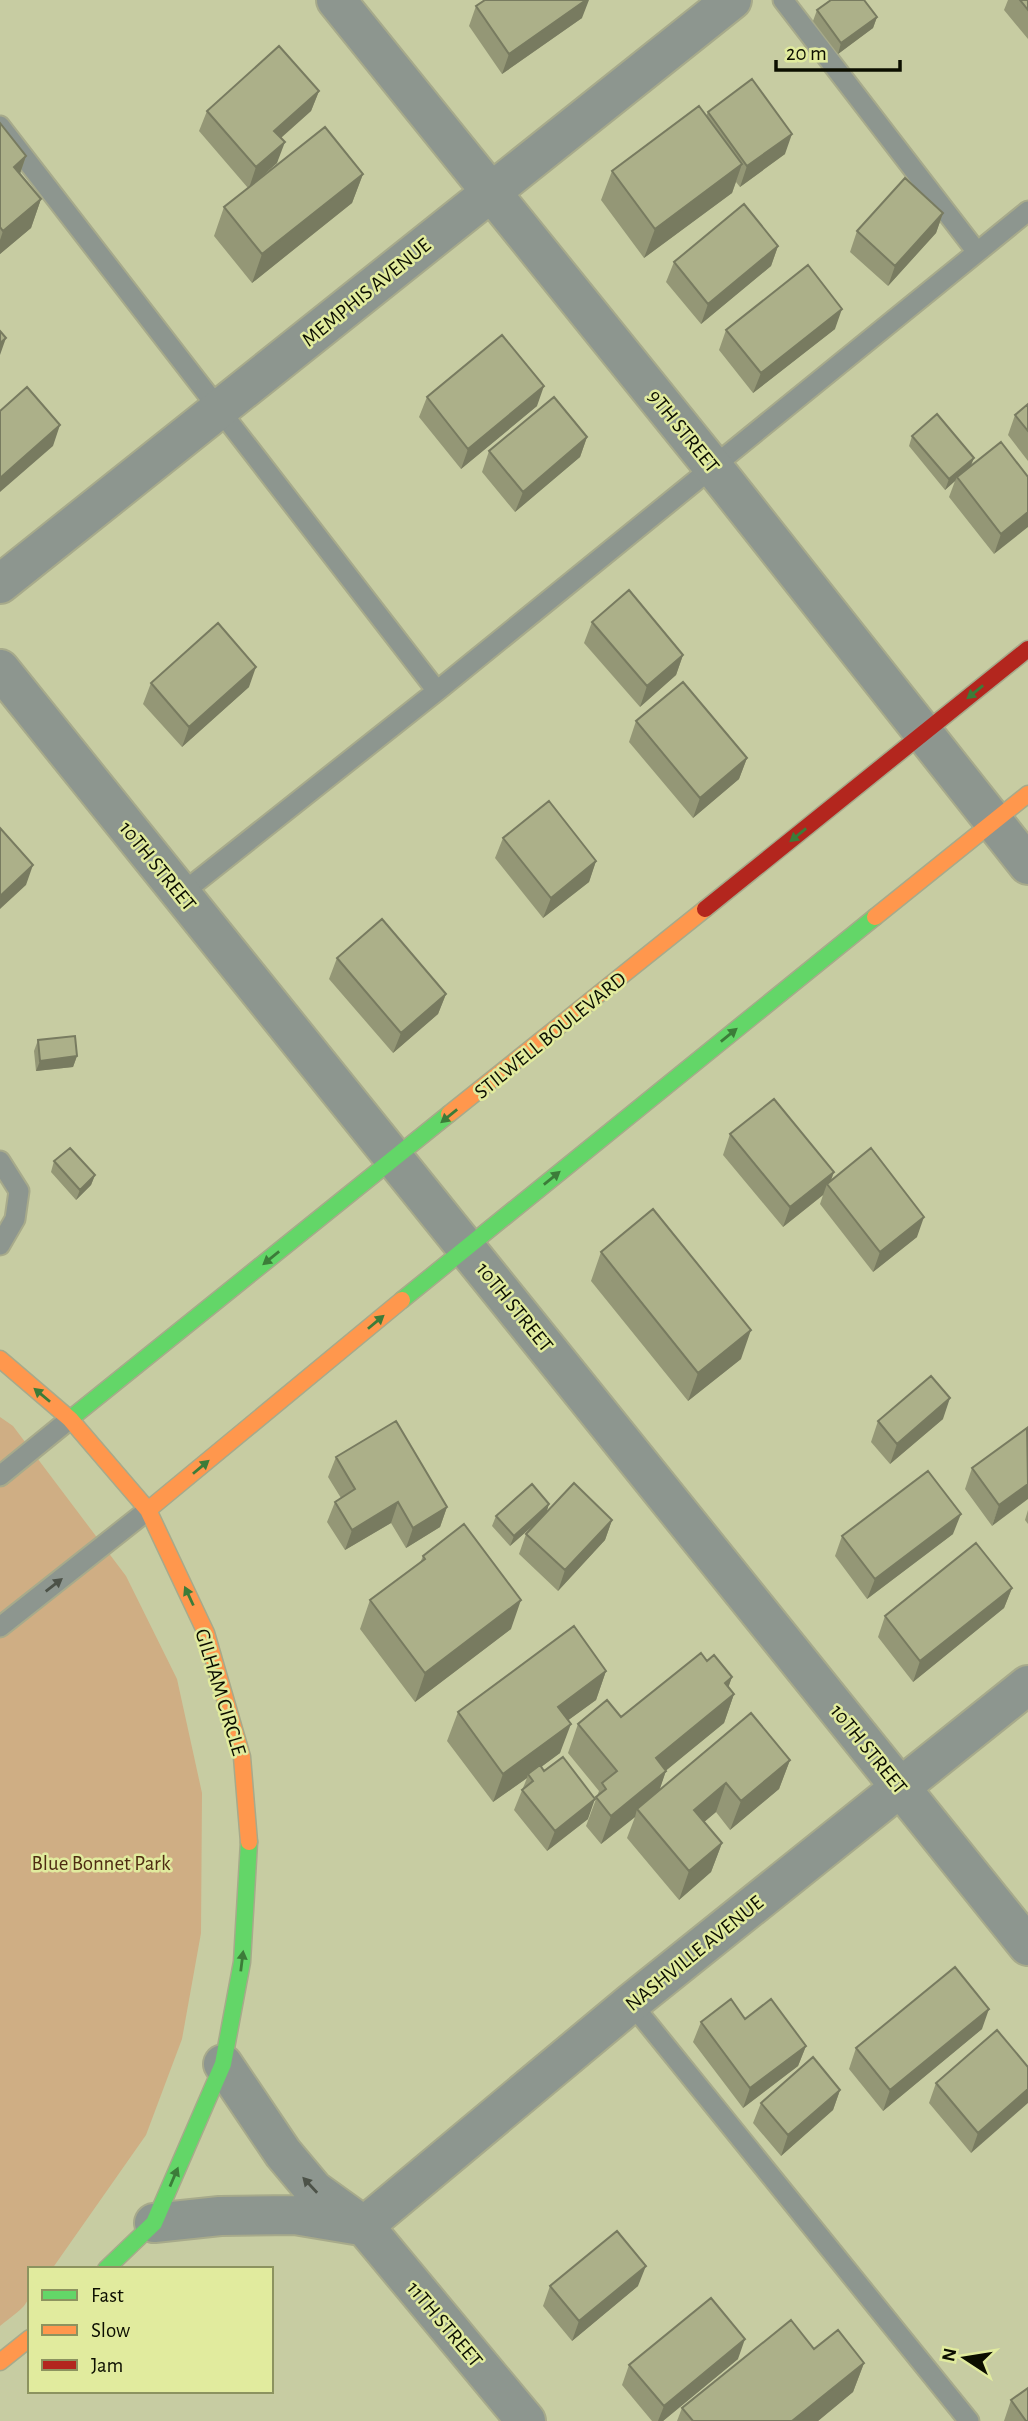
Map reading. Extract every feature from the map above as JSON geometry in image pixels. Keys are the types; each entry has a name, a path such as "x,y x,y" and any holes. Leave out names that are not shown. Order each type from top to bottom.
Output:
{"main road":[{"name":"STILWELL BOULEVARD","path":"70,1419 1028,649"},
{"path":"148,1510 466,1247 1028,794"},
{"name":"GILHAM CIRCLE","path":"0,1359 70,1419 148,1510 206,1633 242,1757 250,1852 242,1962 223,2064 154,2223 108,2267"},
{"path":"0,2362 28,2340"}],"street":[{"name":"9TH STREET","path":"337,0 713,467 1028,865"},
{"name":"MEMPHIS AVENUE","path":"0,584 732,0"},
{"name":"10TH STREET","path":"0,669 1028,1946"},
{"name":"NASHVILLE AVENUE","path":"364,2226 631,2003 1028,1685"},
{"name":"11TH STREET","path":"223,2064 283,2153 314,2190 364,2226 527,2421"},
{"path":"154,2223 220,2216 295,2214 364,2226"}],"lane":[{"path":"783,0 978,252"},
{"path":"0,126 437,691"},
{"path":"181,894 437,691 1028,211"},
{"path":"0,1161 19,1191 15,1219 0,1245"},
{"path":"0,1476 70,1419"},
{"path":"0,1628 148,1510"},
{"path":"631,2003 969,2421"}],"green space":[{"name":"Blue Bonnet Park","path":"0,1417 13,1426 126,1576 177,1679 202,1793 201,1933 182,2039 146,2135 53,2267 28,2267 26,2303 0,2326"}],"building":[{"path":"485,0 586,0 509,54 476,6"},
{"path":"831,0 864,0 877,17 841,43 817,10"},
{"path":"1020,0 1028,0 1028,10"},
{"path":"279,46 319,91 274,131 285,142 256,167 207,111"},
{"path":"752,79 792,134 747,166 708,112"},
{"path":"699,106 742,164 655,229 612,171"},
{"path":"0,123 26,156 14,167 41,199 3,231 0,227"},
{"path":"325,127 363,174 262,254 224,207"},
{"path":"905,178 943,213 895,266 857,231"},
{"path":"744,204 778,246 708,304 674,262"},
{"path":"808,265 842,309 761,373 726,330"},
{"path":"0,331 6,338 0,343"},
{"path":"502,335 544,386 468,449 427,397"},
{"path":"27,387 60,425 0,478 0,411"},
{"path":"554,397 587,437 523,492 489,451"},
{"path":"1028,404 1028,431 1015,415"},
{"path":"937,414 974,458 949,479 912,436"},
{"path":"1001,442 1028,477 1028,512 1001,534 957,477"},
{"path":"629,590 683,655 647,686 592,622"},
{"path":"218,623 256,667 189,727 151,683"},
{"path":"683,682 747,758 700,798 636,721"},
{"path":"549,801 596,861 551,898 503,838"},
{"path":"0,828 33,865 0,896"},
{"path":"382,919 446,994 401,1033 337,958"},
{"path":"75,1036 77,1056 40,1061 38,1040"},
{"path":"774,1099 834,1172 790,1207 730,1134"},
{"path":"70,1148 95,1175 80,1190 54,1161"},
{"path":"871,1148 924,1217 880,1252 827,1184"},
{"path":"653,1209 751,1330 698,1373 601,1252"},
{"path":"931,1376 950,1398 897,1444 878,1421"},
{"path":"396,1421 447,1507 413,1528 398,1502 352,1530 335,1502 355,1489 336,1457"},
{"path":"1027,1428 1028,1484 999,1505 972,1468"},
{"path":"928,1471 961,1514 875,1579 842,1536"},
{"path":"574,1483 612,1520 565,1570 526,1534"},
{"path":"532,1484 549,1504 514,1536 496,1516"},
{"path":"464,1524 521,1600 425,1673 370,1600 425,1559 423,1556"},
{"path":"976,1543 1012,1588 920,1661 885,1616"},
{"path":"574,1626 606,1671 558,1707 571,1724 503,1774 458,1712"},
{"path":"701,1653 707,1661 714,1655 732,1677 725,1683 734,1694 656,1758 666,1771 611,1816 596,1797 606,1789 602,1783 617,1771 578,1724 607,1700 621,1717"},
{"path":"751,1713 790,1760 741,1801 726,1783 694,1810 722,1843 689,1871 637,1809"},
{"path":"563,1757 595,1799 555,1831 522,1790 533,1781 528,1774 540,1765 544,1771"},
{"path":"955,1967 989,2009 890,2090 856,2048"},
{"path":"731,1999 745,2019 771,1999 806,2046 750,2088 701,2022"},
{"path":"997,2030 1028,2067 1028,2089 978,2133 936,2083"},
{"path":"813,2057 840,2090 788,2135 761,2103"},
{"path":"617,2231 646,2266 579,2321 550,2286"},
{"path":"711,2298 745,2339 664,2406 629,2365"},
{"path":"791,2320 814,2349 838,2330 864,2363 792,2421 693,2421 682,2408"},
{"path":"1028,2388 1028,2421 1026,2421 1011,2400"}],"traffic: fast":[{"path":"402,1300 875,917"},
{"path":"70,1419 449,1114"},
{"path":"108,2267 154,2223 223,2064 242,1962 249,1842"}],"traffic: slow":[{"path":"875,917 1028,794"},
{"path":"449,1114 705,909"},
{"path":"148,1510 402,1300"},
{"path":"0,1359 70,1419 148,1510 206,1633 242,1757 249,1842"},
{"path":"0,2362 28,2340"}],"traffic: jam":[{"path":"705,909 1028,649"}]}
